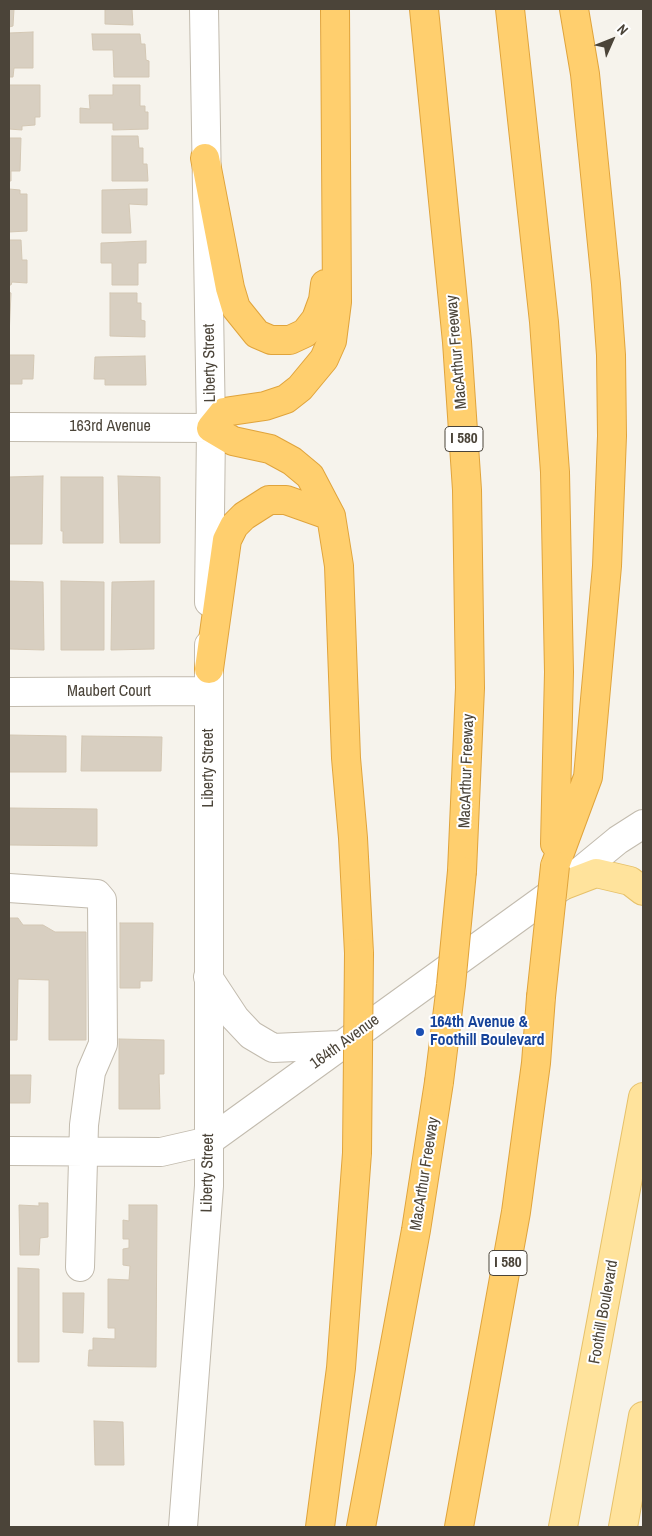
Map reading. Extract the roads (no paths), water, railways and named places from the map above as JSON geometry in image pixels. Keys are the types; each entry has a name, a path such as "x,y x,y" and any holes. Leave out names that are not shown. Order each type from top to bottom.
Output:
{"highway":[{"path":"320,1527 342,1368 356,1153 359,953 353,838 346,758 339,566 331,516 310,476 292,461 270,449 233,441 211,428 224,412 265,406 286,399 300,388 324,359 332,341 335,322 337,174 335,9"},
{"name":"MacArthur Freeway","path":"361,1527 416,1230 439,1082 462,871 470,688 468,510 457,342 424,9"},
{"name":"I 580","path":"459,1527 515,1220 536,1063 541,997 558,876 556,802 558,582 552,423 540,273 510,9"},
{"path":"574,9 585,74"},
{"path":"558,876 588,777 607,566 612,408 609,319 585,74 582,9"},
{"path":"205,158 230,288 236,308 257,334 272,340 290,340 305,333 316,319 323,300 337,174"},
{"path":"209,680 228,540 234,526 244,516 268,500 286,500 331,516"}],"main road":[{"path":"558,876 596,873 630,881 643,891"},
{"name":"Foothill Boulevard","path":"564,1527 643,1097"},
{"path":"623,1527 643,1416"}],"street":[{"name":"Liberty Street","path":"183,1527 209,1186 208,977 211,428 204,9"},
{"name":"163rd Avenue","path":"9,427 211,428"},
{"name":"Maubert Court","path":"9,692 209,680"},
{"name":"164th Avenue","path":"9,1151 161,1152 209,1141 340,1045 558,876 643,824"},
{"path":"9,888 97,894 102,900 103,1044 92,1072 83,1151 80,1267"},
{"path":"208,977 235,1018 250,1035 273,1048 340,1045"}],"place":[{"name":"164th Avenue & Foothill Boulevard","path":"420,1032"}]}
